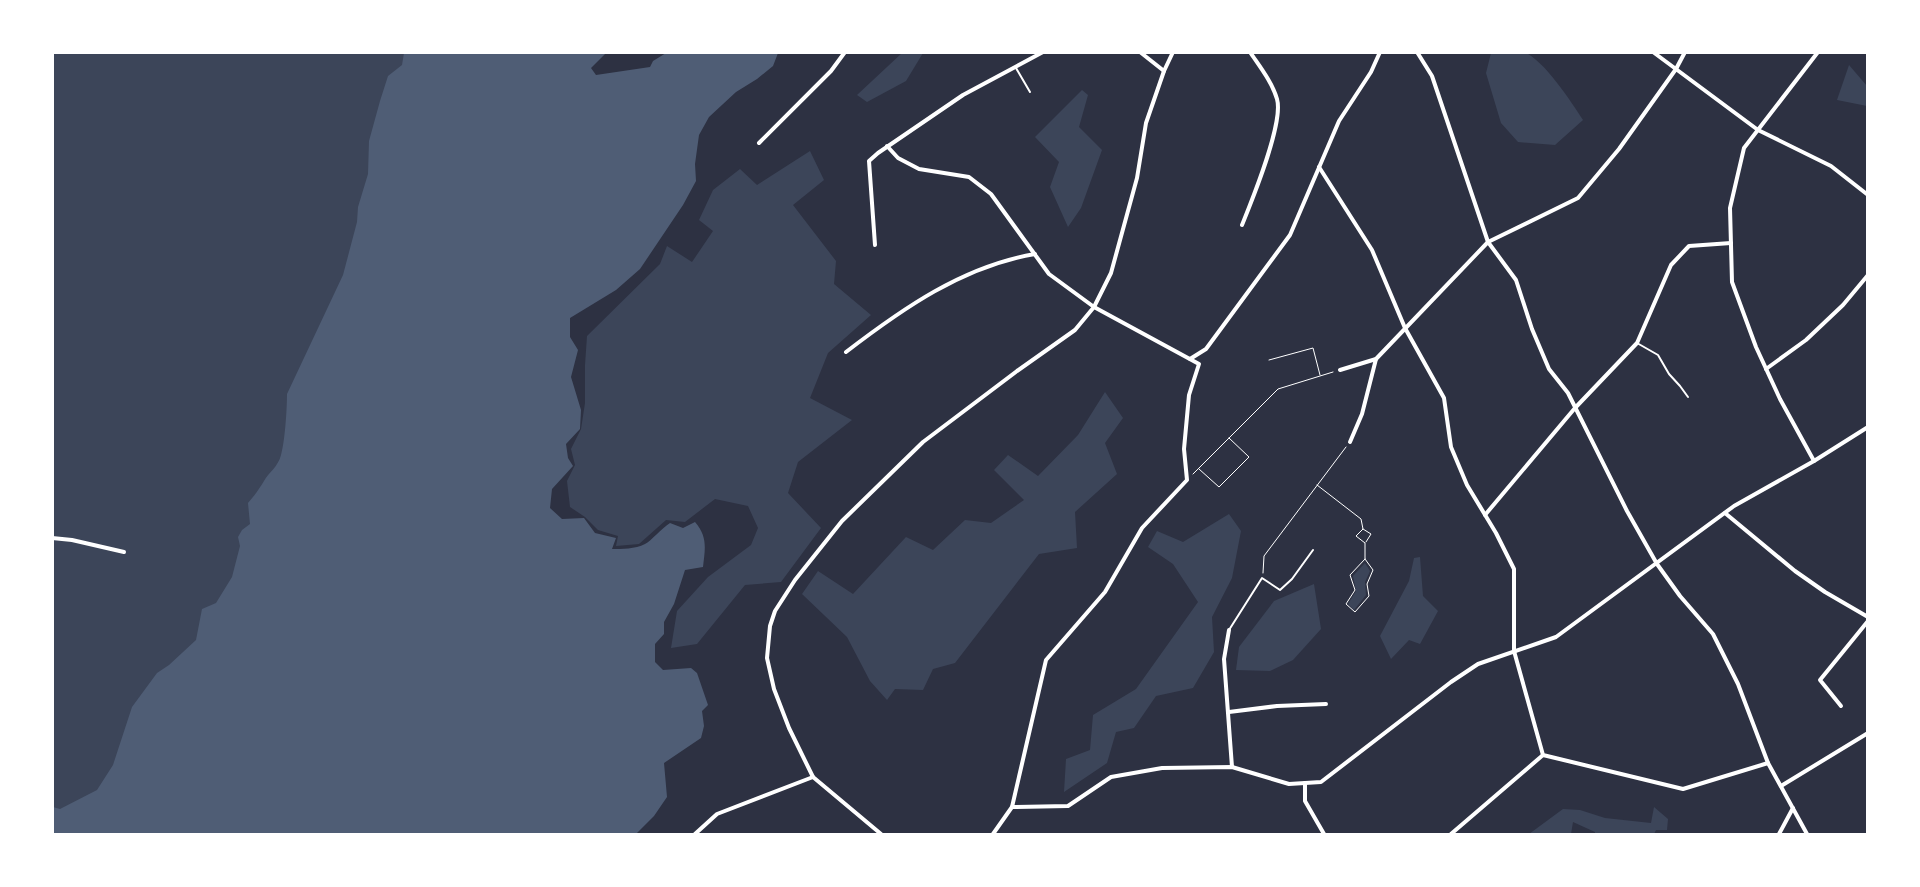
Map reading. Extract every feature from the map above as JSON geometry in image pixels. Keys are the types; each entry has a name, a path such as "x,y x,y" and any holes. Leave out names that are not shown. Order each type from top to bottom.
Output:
{"street":[{"path":"759,144 831,71 845,52"},
{"path":"875,245 869,161 887,146 963,95 1043,52"},
{"path":"1140,52 1164,70"},
{"path":"881,834 813,777 789,728 774,689 767,658 770,626 775,611 795,580 842,521 917,448 1017,371 1075,330 1094,306 1111,273 1137,178 1146,123 1164,70 1173,52"},
{"path":"1242,225 1263,169 1278,117 1278,101 1270,82 1250,52"},
{"path":"1190,360 1206,349 1290,235 1339,121 1371,72 1380,52"},
{"path":"1416,52 1432,76 1488,242 1516,280 1532,329 1549,369 1568,393 1627,511 1657,564 1680,596 1713,634 1738,684 1768,763 1807,834"},
{"path":"1653,52 1758,130 1831,166 1868,195"},
{"path":"1350,442 1362,414 1376,359 1488,242 1578,198 1619,149 1676,69 1685,52"},
{"path":"1814,461 1780,400 1756,347 1732,282 1730,208 1744,148 1818,52"},
{"path":"887,146 898,158 919,168 969,177 991,194 1049,274 1094,306 1199,364 1190,395 1184,449 1187,480 1142,528 1105,592 1046,660 1012,807 993,834"},
{"path":"1319,167 1372,250 1405,328 1444,398 1451,446 1467,485 1514,569 1514,651 1543,755"},
{"path":"1485,515 1575,408 1637,342 1671,265 1689,246 1731,242"},
{"path":"846,352 884,322 959,277 1014,258 1035,254"},
{"path":"1766,369 1806,340 1843,305 1868,275"},
{"path":"1340,370 1376,359"},
{"path":"1012,807 1068,806 1111,776 1162,768 1232,767 1289,784 1321,782 1451,682 1478,664 1556,638 1734,506 1814,461 1868,427"},
{"path":"1725,513 1795,571 1868,619 1820,680 1841,706"},
{"path":"52,538 72,540 124,552"},
{"path":"1229,630 1224,659 1232,767"},
{"path":"1229,712 1277,706 1326,704"},
{"path":"1781,786 1868,734"},
{"path":"1543,755 1683,789 1768,763"},
{"path":"1451,834 1543,755"},
{"path":"696,834 717,814 813,777"},
{"path":"1305,783 1305,801 1324,834"},
{"path":"1779,834 1793,808"}],"lane":[{"path":"1016,67 1030,92"},
{"path":"1637,342 1658,355 1669,374 1688,397"},
{"path":"1229,630 1262,578 1280,590 1292,579 1313,550"}],"path":[{"path":"1269,360 1313,348 1320,375"},
{"path":"1187,480 1278,389 1340,370"},
{"path":"1199,468 1219,487 1231,475 1248,457 1229,438"},
{"path":"1262,578 1264,556 1350,442"},
{"path":"1317,485 1362,519 1363,529"},
{"path":"1363,529 1356,536 1365,543"},
{"path":"1363,529 1371,534 1365,543 1365,559 1373,570 1367,584 1369,596 1355,612 1346,604 1355,590 1350,575 1365,559"}],"shaded area":[{"path":"1519,51 1531,56 1539,62 1556,82 1583,120 1555,145 1518,142 1501,123 1486,73 1491,53"},
{"path":"56,52 463,53 332,834 53,834 52,55"},
{"path":"404,53 606,53 591,68 596,75 650,67 653,61 666,53 778,53 773,66 736,92 709,117 699,135 695,164 696,181 683,205 640,269 616,290 570,318 570,337 578,350 571,377 581,410 580,429 566,444 568,458 573,466 552,489 550,508 562,519 584,518 595,533 616,538 612,549 641,546 670,523 683,528 695,522 699,528 705,543 703,567 685,570 674,604 664,622 664,634 655,644 655,662 663,670 691,668 697,673 708,705 702,711 704,726 701,738 664,763 667,797 654,816 636,834 53,834 53,807 60,809 97,790 113,765 132,707 157,673 169,665 196,640 202,609 216,603 232,577 240,546 238,537 242,530 250,524 248,503 280,459 285,434 287,394 343,275 357,222 358,207 368,174 369,141 388,76 402,65"},
{"path":"902,53 923,53 906,81 867,102 857,95"},
{"path":"1849,65 1867,86 1867,106 1837,100"},
{"path":"1082,90 1088,95 1079,127 1102,150 1081,208 1068,227 1050,187 1059,162 1035,137"},
{"path":"810,151 824,180 793,205 836,261 834,284 871,315 828,353 810,398 852,420 798,462 788,493 821,528 781,582 745,585 697,644 671,648 677,611 708,577 751,545 758,528 748,506 715,499 685,522 666,520 639,544 616,546 618,536 598,530 585,517 570,507 567,481 575,465 571,449 581,429 585,403 587,336 660,264 667,246 692,262 713,231 699,220 713,190 740,169 757,185"},
{"path":"1105,392 1123,418 1105,443 1117,474 1075,512 1077,548 1039,554 955,663 933,669 923,690 895,689 887,700 870,681 847,637 802,594 818,571 853,594 906,537 933,550 965,520 991,523 1024,500 994,470 1008,455 1038,476 1078,435"},
{"path":"1229,514 1241,531 1232,578 1212,617 1214,652 1193,688 1156,696 1134,728 1116,732 1107,763 1064,792 1066,759 1090,750 1093,715 1136,689 1198,602 1173,564 1148,547 1157,531 1183,542"},
{"path":"1420,557 1423,596 1438,611 1420,644 1409,640 1391,659 1380,636 1409,581 1414,558"},
{"path":"1365,563 1370,571 1365,582 1366,595 1354,610 1348,604 1356,591 1353,576"},
{"path":"1314,584 1321,629 1293,660 1270,671 1236,670 1239,647 1274,601"},
{"path":"1654,807 1668,819 1667,830 1656,830 1654,834 1595,834 1595,832 1573,822 1571,834 1529,834 1563,809 1580,810 1605,818 1651,823"}]}
